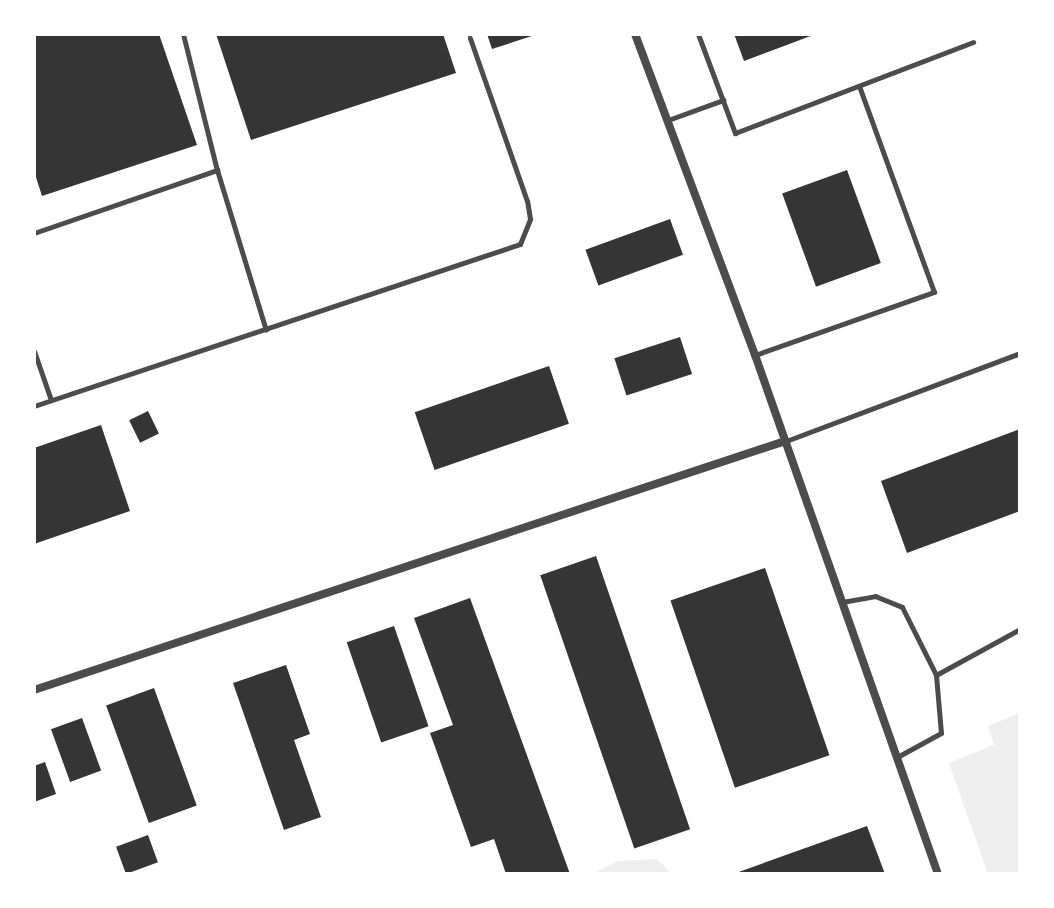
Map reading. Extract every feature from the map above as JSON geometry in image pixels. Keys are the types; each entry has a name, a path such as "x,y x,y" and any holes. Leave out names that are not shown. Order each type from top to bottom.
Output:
{"street":[{"path":"635,34 755,355 938,874"},
{"path":"34,690 785,441"}],"lane":[{"path":"183,34 217,170 266,330"},
{"path":"698,34 735,133 973,42"},
{"path":"34,406 520,244 530,219 527,201 470,38"},
{"path":"755,355 934,292 859,86"},
{"path":"668,120 723,100"},
{"path":"34,233 217,170"},
{"path":"34,351 51,400"},
{"path":"785,441 1020,353"},
{"path":"842,602 875,596 902,607 936,675 941,733 897,757"},
{"path":"936,675 1020,629"}],"shaded area":[{"path":"1020,713 1020,874 988,874 949,763 994,745 988,726"},
{"path":"657,859 672,874 592,874 618,861"}],"building":[{"path":"34,34 159,34 197,145 42,196 34,171"},
{"path":"216,34 443,34 456,73 251,140"},
{"path":"487,34 535,34 535,35 492,49"},
{"path":"734,34 816,34 744,61"},
{"path":"847,170 881,263 816,287 782,194"},
{"path":"670,219 683,255 598,285 585,250"},
{"path":"680,337 692,374 626,395 614,358"},
{"path":"549,366 569,424 435,470 415,412"},
{"path":"148,411 159,433 140,443 129,420"},
{"path":"101,425 130,511 34,544 34,448"},
{"path":"1020,429 1020,511 907,553 881,481"},
{"path":"596,556 690,829 634,848 540,575"},
{"path":"765,568 829,755 735,788 670,601"},
{"path":"470,598 570,874 506,874 494,839 471,847 430,733 453,725 414,618"},
{"path":"394,626 429,726 381,743 347,642"},
{"path":"286,665 310,734 294,740 321,817 284,830 233,683"},
{"path":"154,688 197,805 149,823 106,705"},
{"path":"82,718 101,771 70,782 51,729"},
{"path":"45,762 56,794 34,802 34,766"},
{"path":"867,826 885,874 733,874"},
{"path":"148,835 158,862 126,874 116,847"}]}
